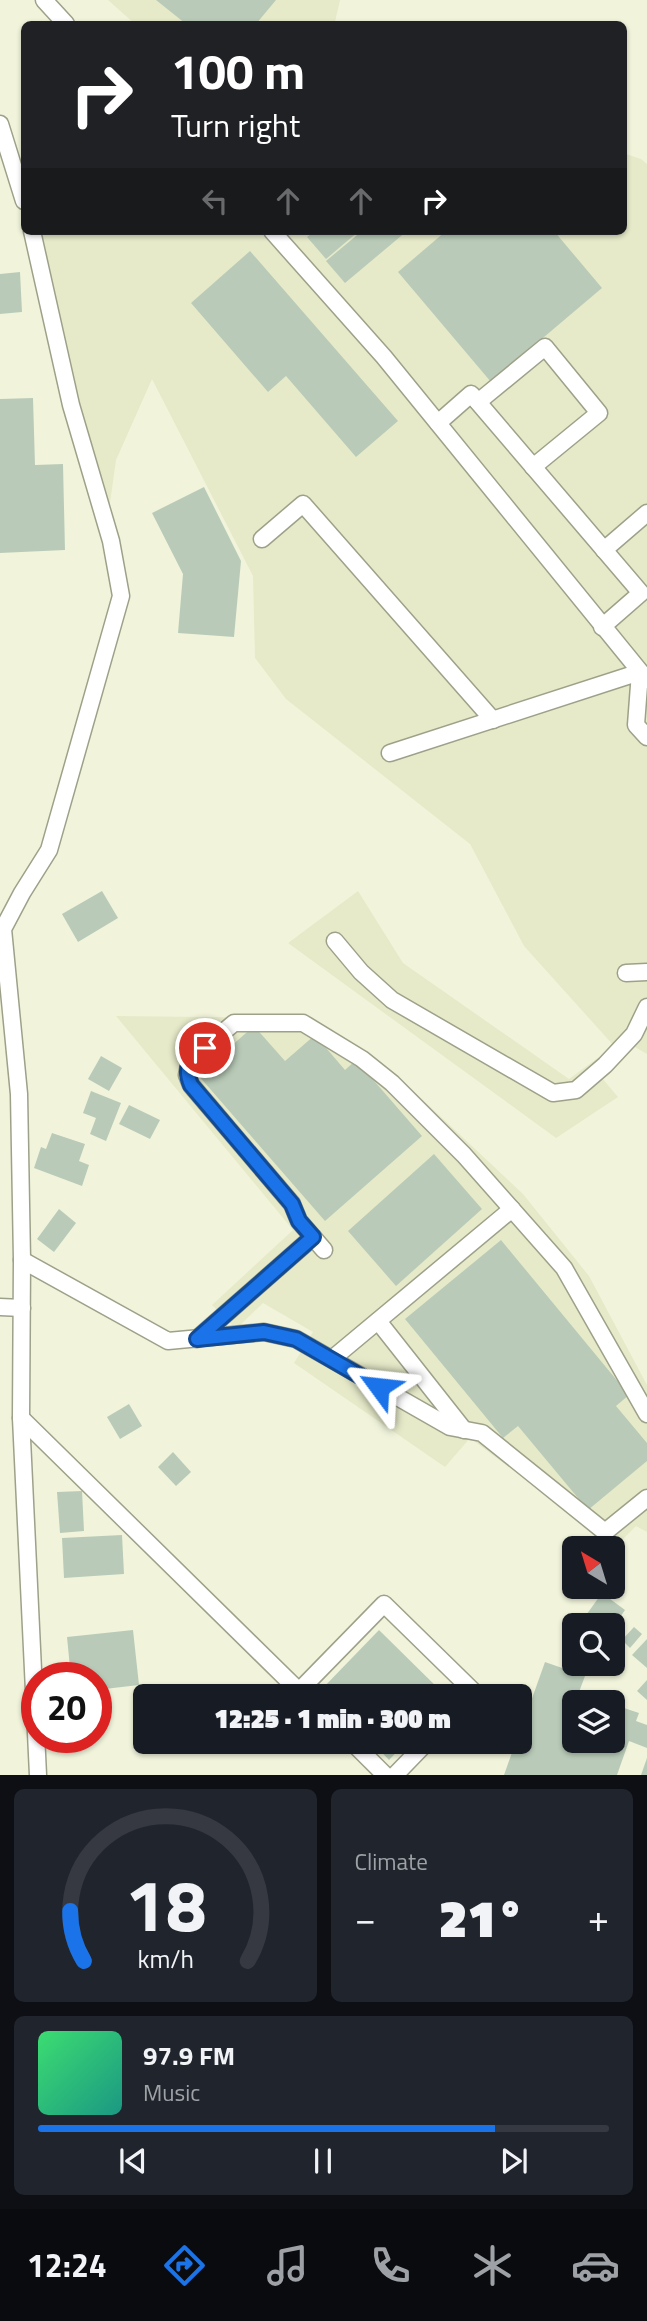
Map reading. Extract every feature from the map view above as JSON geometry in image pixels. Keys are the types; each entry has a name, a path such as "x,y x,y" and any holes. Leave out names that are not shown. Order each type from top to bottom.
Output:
{"street":[{"path":"44,0 63,21"},
{"path":"0,124 21,191"},
{"path":"33,235 71,405 111,541 121,596 49,850 3,929 19,1094 21,1418 38,1775"},
{"path":"276,235 384,357 644,676 636,724 647,737"},
{"path":"478,402 545,347 599,413 534,467"},
{"path":"438,423 471,394 642,593 603,627"},
{"path":"262,539 303,504 493,720"},
{"path":"604,550 647,513"},
{"path":"390,753 644,676"},
{"path":"335,941 361,972 392,1000 553,1093 576,1090 605,1065 634,1034 647,1007"},
{"path":"626,973 647,972"},
{"path":"324,1250 299,1221 292,1204 191,1085 187,1075 190,1060 234,1023 303,1023 362,1059 392,1083 464,1154 564,1268 647,1414"},
{"path":"332,1359 512,1209"},
{"path":"197,1339 313,1237"},
{"path":"22,1260 168,1341 264,1332 296,1339 450,1427 482,1433 606,1532 647,1498"},
{"path":"0,1307 22,1308"},
{"path":"378,1321 464,1430"},
{"path":"21,1418 293,1684"},
{"path":"310,1684 384,1604 466,1684"},
{"path":"364,1754 385,1775"},
{"path":"395,1775 415,1754"}],"shaded area":[{"path":"108,0 340,0 335,21 132,21"},
{"path":"627,154 647,164 647,1054 635,1047 602,1078 618,1097 556,1138 288,943 358,891 403,963 569,1079 614,1046 524,946 470,844 286,699 255,658 253,576 152,379 116,460 109,510 83,418 42,235 627,235"},
{"path":"116,1016 302,1018 392,1071 523,1194 589,1276 647,1385 647,1532 636,1526 625,1537 600,1536 470,1438 445,1467 294,1363 313,1332 263,1303 236,1329 212,1305 293,1230"}],"building":[{"path":"156,0 276,0 258,21 182,21"},
{"path":"310,235 354,235 326,259 307,237"},
{"path":"357,235 402,235 345,283 326,261"},
{"path":"441,235 557,235 602,288 491,382 398,272"},
{"path":"250,251 398,421 356,457 286,376 268,392 191,303"},
{"path":"20,272 22,312 0,314 0,274"},
{"path":"33,398 35,465 63,464 65,550 0,553 0,399"},
{"path":"204,487 241,561 234,637 178,633 183,574 152,513"},
{"path":"102,891 118,918 78,942 62,914"},
{"path":"254,1026 285,1061 315,1035 345,1070 356,1060 422,1136 325,1221 198,1075"},
{"path":"101,1056 122,1068 109,1091 88,1079"},
{"path":"91,1091 121,1103 106,1141 90,1134 96,1118 83,1113"},
{"path":"129,1105 160,1120 150,1139 119,1124"},
{"path":"52,1133 85,1144 79,1161 89,1165 82,1186 34,1168 41,1147 46,1149"},
{"path":"434,1154 482,1209 396,1286 348,1231"},
{"path":"59,1209 76,1223 54,1252 37,1239"},
{"path":"501,1240 629,1395 616,1406 647,1443 647,1461 588,1510 518,1426 503,1438 405,1319"},
{"path":"129,1404 142,1426 120,1439 107,1417"},
{"path":"173,1452 191,1472 176,1486 158,1467"},
{"path":"82,1491 84,1531 60,1533 57,1492"},
{"path":"122,1535 124,1574 64,1578 62,1538"},
{"path":"597,1600 611,1600 625,1610 623,1613 588,1613"},
{"path":"634,1627 642,1634 630,1648 625,1643 625,1637"},
{"path":"133,1630 139,1684 112,1688 112,1662 69,1662 67,1637"},
{"path":"379,1630 434,1684 327,1684"},
{"path":"647,1639 647,1668 632,1655"},
{"path":"545,1662 562,1668 562,1676 585,1676 580,1690 562,1690 562,1753 625,1753 617,1775 504,1775 511,1754 532,1754 532,1698"},
{"path":"647,1680 647,1700 637,1691"},
{"path":"625,1708 639,1713 636,1721 647,1725 647,1748 629,1741 625,1752"},
{"path":"383,1754 395,1754 389,1760"},
{"path":"647,1758 647,1775 641,1775"}],"route":[{"path":"205,1048 190,1060 187,1075 191,1085 292,1204 299,1221 313,1237 197,1339 264,1332 296,1339 379,1387"}]}
